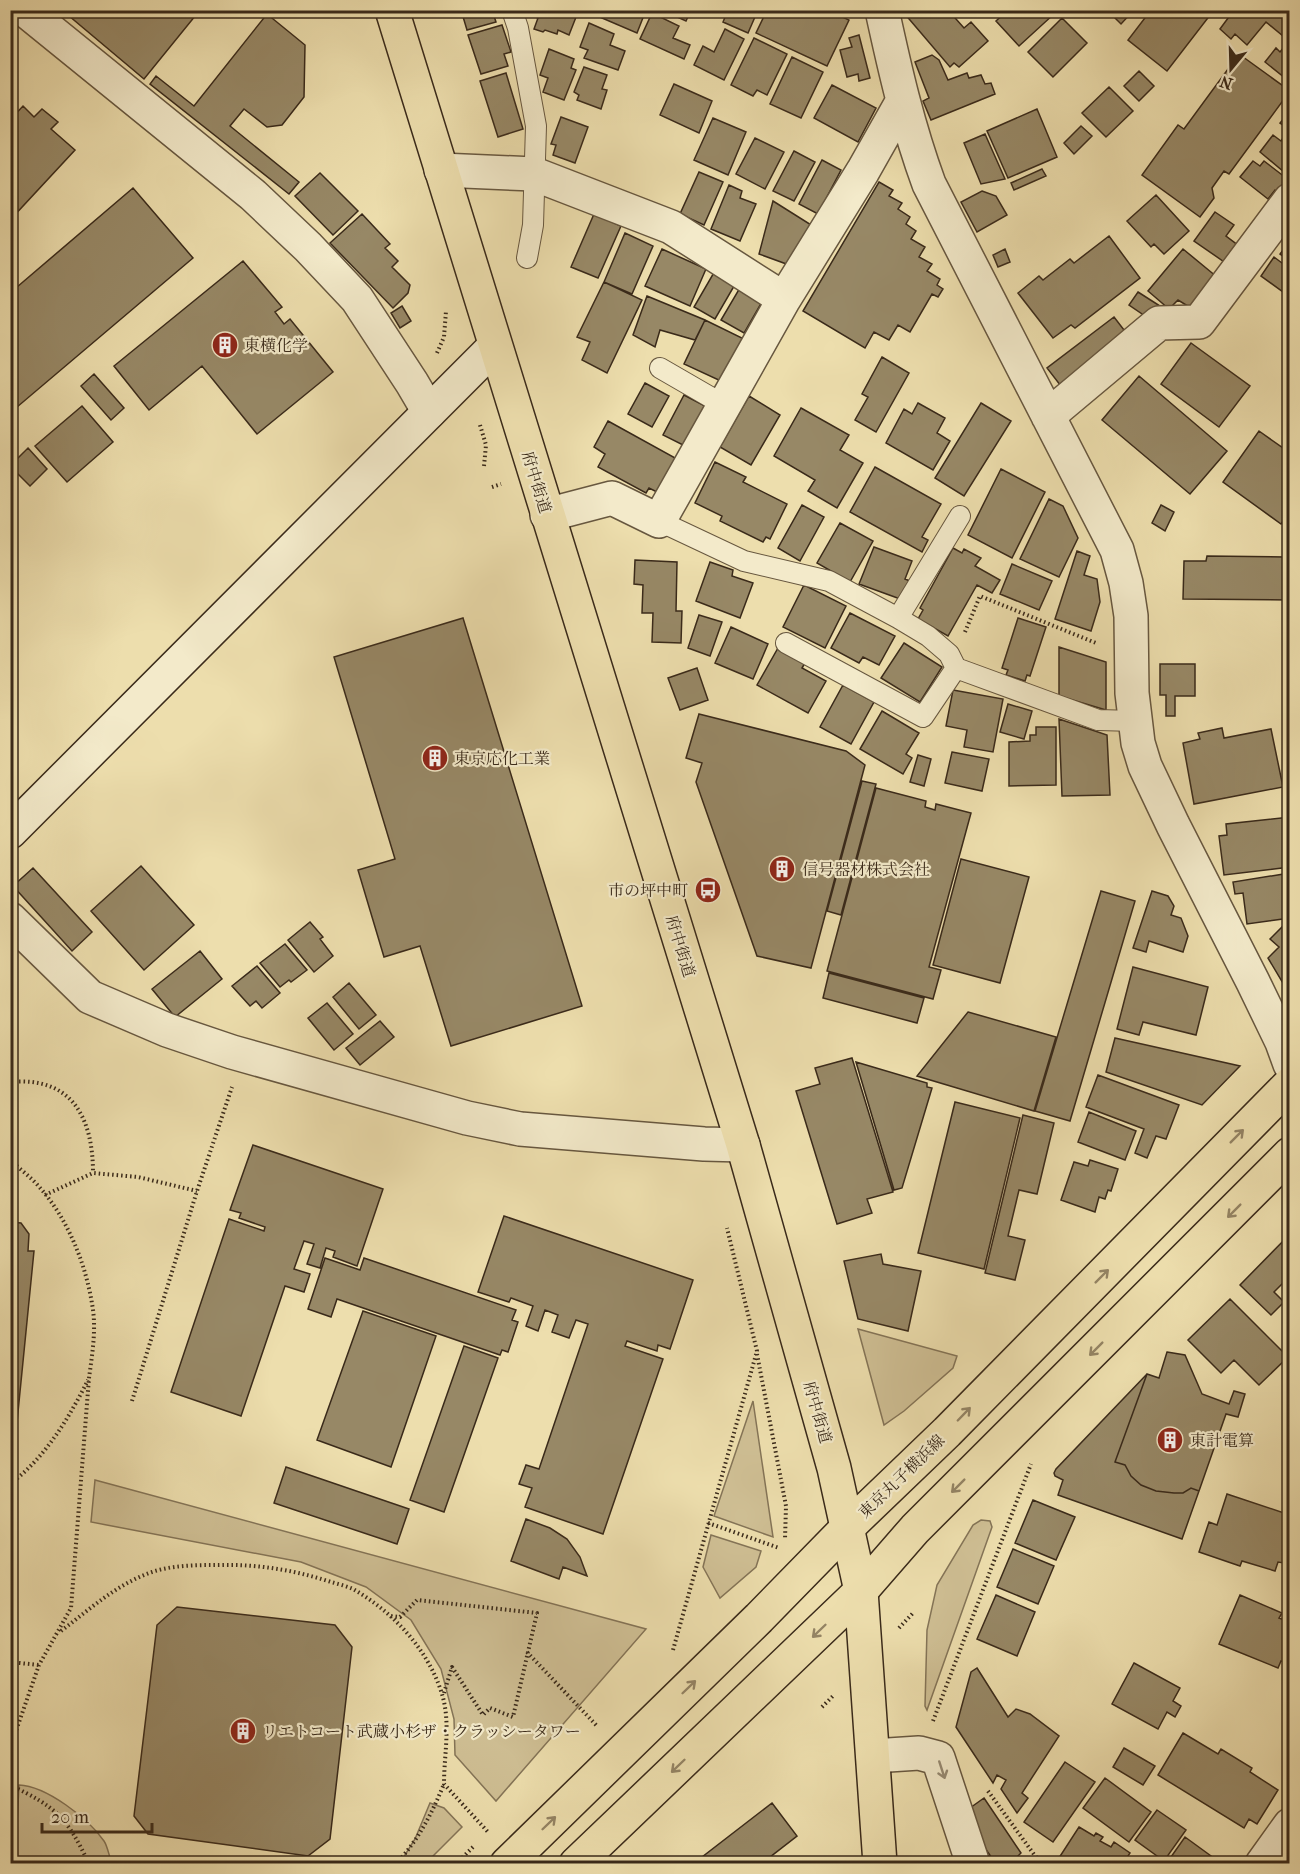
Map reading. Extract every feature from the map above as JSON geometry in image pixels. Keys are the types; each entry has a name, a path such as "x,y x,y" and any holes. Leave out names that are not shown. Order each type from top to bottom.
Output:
{"main road":[{"name":"府中街道","path":"392,10 743,1145 834,1468 861,1591 880,1863"},
{"name":"東京丸子横浜線","path":"507,1863 947,1432 1290,1084"},
{"path":"576,1863 861,1591 915,1528 1290,1154"}],"street":[{"path":"25,10 253,195 308,247 357,299 429,412"},
{"path":"882,10 902,102 929,184 1117,550 1126,583 1131,616 1131,656 1138,743 1153,784 1253,982 1290,1064"},
{"path":"547,514 612,498 659,521 784,298 863,171 902,102"},
{"path":"441,170 534,174 671,227 784,298"},
{"path":"1048,416 1160,324 1199,322 1290,200"},
{"path":"10,832 495,346"},
{"path":"10,919 90,997 167,1030 232,1052 467,1118 520,1129 743,1145"},
{"path":"873,1756 919,1753 938,1758 973,1863"},
{"path":"1262,1863 1290,1825"}],"lane":[{"path":"512,10 518,28 536,126 533,225 527,258"},
{"path":"660,368 724,405"},
{"path":"898,618 960,516"},
{"path":"659,521 744,561 829,582 928,636 952,661 1098,720 1135,721"},
{"path":"786,643 923,717 952,661"}],"path":[{"path":"412,383 430,365 444,337 446,308"},
{"path":"952,661 980,596 1131,656"},
{"path":"10,1082 26,1080 43,1085 59,1091 73,1101 84,1117 90,1134 93,1173"},
{"path":"132,1401 232,1086"},
{"path":"10,1160 45,1195 67,1226 83,1269 93,1310 93,1348 71,1608 39,1665 10,1748"},
{"path":"45,1195 93,1173 138,1177 197,1191"},
{"path":"726,1227 757,1351 786,1506"},
{"path":"671,1658 757,1351"},
{"path":"10,1484 27,1472 72,1413 89,1378"},
{"path":"931,1726 1035,1454"},
{"path":"10,1522 14,1536 14,1553 10,1561"},
{"path":"708,1523 785,1550"},
{"path":"58,1633 121,1585 153,1572 176,1567 204,1565 272,1567 313,1576 352,1589 391,1616 414,1640 434,1671 442,1696 448,1728 444,1784 428,1821 414,1845 396,1863"},
{"path":"391,1616 400,1617 417,1600 537,1613 513,1717 490,1708 483,1715 452,1667 442,1696"},
{"path":"527,1652 597,1726"},
{"path":"10,1662 39,1665"},
{"path":"444,1784 488,1832"},
{"path":"10,1785 50,1806 66,1822 89,1863"},
{"path":"987,1789 1041,1863"}],"shaded area":[{"path":"858,1329 957,1356 953,1368 904,1411 884,1425"},
{"path":"753,1401 773,1537 714,1516"},
{"path":"95,1480 646,1629 496,1801 455,1755 454,1719 441,1669 411,1620 366,1587 301,1562 91,1522"},
{"path":"981,1520 990,1521 992,1527 927,1710 925,1706 927,1630 937,1585 973,1525"},
{"path":"711,1535 761,1551 756,1567 720,1598 703,1567"},
{"path":"19,1785 54,1797 77,1813 104,1841 112,1863 15,1863"},
{"path":"430,1803 444,1808 462,1827 426,1863 400,1863 415,1839"}],"building":[{"path":"62,10 200,10 144,79"},
{"path":"461,10 492,10 496,22 467,30"},
{"path":"534,10 578,12 569,35 558,30 557,34 534,29 538,18 532,16"},
{"path":"596,10 646,10 637,33 595,15"},
{"path":"662,10 691,10 686,21"},
{"path":"728,10 758,10 748,33 723,22"},
{"path":"767,10 828,10 849,20 827,66 756,33"},
{"path":"907,10 948,10 964,28 971,22 988,41 959,67 954,63 950,67 904,13"},
{"path":"1008,10 1051,10 1054,14 1019,46 996,21"},
{"path":"1107,10 1134,10 1121,24"},
{"path":"1151,10 1214,10 1167,71 1128,40"},
{"path":"1234,10 1290,10 1290,82 1265,62 1276,48 1280,52 1289,41 1266,22 1247,45 1235,34 1231,39 1220,29"},
{"path":"652,13 679,26 673,38 690,45 684,59 640,39"},
{"path":"267,14 305,45 304,97 282,125 267,127 244,109 230,126 299,182 289,194 150,84 156,76 194,106"},
{"path":"1062,18 1087,43 1053,77 1028,52"},
{"path":"589,23 614,34 610,45 625,51 618,70 584,58 588,50 580,47"},
{"path":"502,25 511,52 504,54 508,66 481,74 468,35"},
{"path":"725,29 744,39 724,80 694,65 703,46 714,52"},
{"path":"859,35 870,78 859,81 858,74 847,77 840,50 852,47 849,38"},
{"path":"754,38 787,54 767,95 757,90 753,96 731,85"},
{"path":"549,49 574,59 571,68 576,70 564,100 543,92 548,78 540,75"},
{"path":"1239,54 1290,91 1229,174 1224,171 1212,188 1214,198 1200,217 1142,175 1178,125 1184,129"},
{"path":"932,55 939,60 948,80 967,73 969,78 981,75 985,84 991,83 995,94 931,120 923,101 929,98 915,62"},
{"path":"792,57 823,72 801,118 770,104"},
{"path":"584,67 607,75 602,89 607,90 601,109 577,100 579,95 574,92"},
{"path":"1139,71 1154,86 1139,101 1124,86"},
{"path":"506,73 523,129 498,137 480,81"},
{"path":"674,84 712,101 699,133 660,115"},
{"path":"832,85 876,108 858,142 814,118"},
{"path":"1109,87 1133,111 1106,137 1082,113"},
{"path":"23,106 34,117 42,109 58,122 51,129 75,150 10,220 10,120"},
{"path":"1037,109 1057,157 1008,178 987,131"},
{"path":"1290,111 1290,130 1280,123"},
{"path":"561,117 588,127 575,163 553,155 556,145 551,144"},
{"path":"713,118 746,132 728,175 694,160"},
{"path":"1081,126 1092,136 1074,154 1064,143"},
{"path":"985,134 1005,179 981,184 964,143"},
{"path":"1273,135 1281,141 1283,138 1290,143 1290,166 1284,172 1260,152"},
{"path":"755,138 784,152 765,189 736,174"},
{"path":"794,151 815,162 794,201 773,191"},
{"path":"822,160 841,170 818,214 799,204"},
{"path":"1253,161 1260,166 1264,161 1290,181 1290,186 1282,196 1275,190 1268,199 1240,177"},
{"path":"1042,169 1046,176 1014,190 1011,183"},
{"path":"699,172 723,182 704,225 680,214"},
{"path":"320,173 358,211 333,235 295,196"},
{"path":"879,182 893,190 889,196 902,203 898,209 910,217 906,224 916,231 911,239 925,247 919,257 932,264 927,271 940,279 937,285 943,289 938,297 932,294 910,332 898,325 889,340 874,332 865,348 803,311"},
{"path":"729,185 742,191 740,198 756,204 740,241 711,229"},
{"path":"133,188 193,258 10,413 10,293"},
{"path":"982,191 996,196 1007,215 977,232 961,202"},
{"path":"1156,195 1189,231 1164,254 1154,244 1151,247 1127,221"},
{"path":"773,201 816,228 792,266 759,254"},
{"path":"1215,212 1234,225 1226,236 1243,249 1230,266 1194,241"},
{"path":"362,214 390,244 385,248 398,261 392,267 410,285 408,293 393,308 330,243"},
{"path":"594,214 621,226 598,278 571,267"},
{"path":"625,233 653,246 632,294 604,282"},
{"path":"1109,236 1140,278 1075,328 1071,325 1053,338 1018,293 1039,276 1043,280 1070,259 1074,263"},
{"path":"1290,241 1290,261 1280,254"},
{"path":"662,249 706,269 690,306 645,286"},
{"path":"1005,249 1010,262 998,267 993,255"},
{"path":"1183,249 1217,277 1191,308 1178,300 1169,309 1148,291"},
{"path":"1274,257 1290,269 1290,297 1261,276"},
{"name":"東横化学","path":"243,261 282,307 275,312 284,324 290,319 333,372 257,434 202,366 149,410 114,366"},
{"path":"716,269 737,281 715,319 694,307"},
{"path":"604,282 642,300 607,373 582,360 590,342 577,337"},
{"path":"741,286 763,300 744,333 721,320"},
{"path":"1138,292 1160,306 1151,320 1129,305"},
{"path":"647,296 705,320 695,340 660,330 655,347 633,335"},
{"path":"402,306 411,321 400,328 391,313"},
{"path":"1114,317 1131,339 1064,390 1047,368"},
{"path":"705,320 744,339 723,382 684,364"},
{"path":"1191,343 1250,386 1219,427 1161,384"},
{"path":"882,357 909,373 876,432 855,420 868,397 862,394"},
{"path":"94,374 124,408 111,420 81,386"},
{"path":"1139,376 1227,451 1190,494 1102,420"},
{"path":"645,383 669,396 652,427 628,414"},
{"path":"684,395 705,406 685,446 663,435"},
{"path":"749,396 780,415 751,465 720,447"},
{"path":"918,403 945,418 937,433 950,441 933,470 886,443 904,409 912,414"},
{"path":"981,403 1011,421 964,496 935,478"},
{"path":"82,406 113,442 67,482 35,446"},
{"path":"801,408 849,435 840,450 863,463 837,508 808,491 815,480 774,456"},
{"path":"608,421 677,459 659,493 649,488 646,493 598,467 605,454 594,447"},
{"path":"1259,431 1290,453 1290,512 1281,524 1223,482"},
{"path":"28,448 47,469 30,486 10,466"},
{"path":"715,462 746,477 743,482 787,504 770,539 766,537 763,542 720,521 722,516 695,503"},
{"path":"875,467 941,504 922,537 928,540 922,552 850,512"},
{"path":"1001,469 1045,492 1012,558 968,535"},
{"path":"1049,499 1063,506 1078,538 1059,577 1020,559"},
{"path":"802,505 824,517 800,561 778,548"},
{"path":"1161,505 1174,512 1165,531 1152,523"},
{"path":"840,523 873,541 850,582 817,563"},
{"path":"874,547 912,561 905,579 910,581 903,600 859,584"},
{"path":"953,548 962,553 964,549 981,558 975,566 1000,580 992,593 977,585 948,636 918,619 923,610 920,608"},
{"path":"1077,551 1090,556 1084,575 1097,579 1100,602 1091,631 1055,619"},
{"path":"1207,556 1285,557 1285,563 1290,563 1290,600 1183,599 1184,561 1206,561"},
{"path":"635,560 677,562 676,611 682,611 681,643 652,642 653,613 642,613 643,585 634,584"},
{"path":"710,562 733,570 732,576 753,583 740,618 696,601"},
{"path":"1012,564 1052,581 1039,610 1000,594"},
{"path":"804,585 846,606 825,648 783,627"},
{"path":"850,613 895,636 879,665 863,657 859,663 831,648"},
{"path":"699,615 722,622 710,656 688,648"},
{"name":"東京応化工業","path":"463,618 582,1006 451,1046 420,946 384,957 358,870 395,859 334,657"},
{"path":"1018,618 1046,627 1030,676 1027,675 1025,681 1006,675 1008,670 1002,668"},
{"path":"731,627 768,644 753,679 715,663"},
{"path":"904,643 942,667 920,702 881,678"},
{"path":"1059,647 1106,662 1106,710 1059,696"},
{"path":"778,648 805,663 802,668 826,681 808,713 757,685"},
{"path":"1160,664 1195,664 1195,696 1175,696 1175,716 1166,716 1166,695 1160,695"},
{"path":"697,668 708,700 680,710 668,678"},
{"path":"843,685 874,702 851,744 820,727"},
{"path":"953,690 1003,699 993,752 964,747 967,730 946,726"},
{"path":"1008,704 1032,711 1024,739 1000,732"},
{"path":"882,711 919,733 906,754 912,758 903,774 860,749"},
{"name":"信号器材株式会社","path":"699,714 846,751 865,765 811,968 757,956 696,782 702,763 686,758"},
{"path":"1059,719 1107,735 1110,795 1062,796"},
{"path":"1036,727 1056,727 1056,785 1009,786 1009,742 1030,741 1030,735 1036,735"},
{"path":"1222,728 1224,738 1271,729 1283,787 1194,804 1183,743 1200,739 1198,733"},
{"path":"952,752 989,759 982,791 945,783"},
{"path":"918,755 931,759 924,786 910,782"},
{"path":"862,781 876,784 841,915 827,911"},
{"name":"信号器材株式会社","path":"876,788 926,801 925,807 935,810 936,804 971,813 929,967 941,970 933,999 827,971"},
{"path":"1290,817 1290,867 1224,875 1219,836 1227,835 1226,824"},
{"name":"信号器材株式会社","path":"961,859 1029,877 1000,983 933,965"},
{"path":"141,866 194,925 144,970 91,911"},
{"path":"33,868 92,932 72,951 13,886"},
{"path":"1290,873 1290,918 1247,924 1243,893 1235,894 1233,882"},
{"path":"1101,891 1135,901 1070,1121 1035,1111"},
{"path":"1152,891 1168,896 1174,906 1171,915 1181,918 1188,936 1183,952 1149,941 1146,952 1133,948"},
{"path":"1288,921 1290,922 1290,995 1268,958 1279,947 1270,939"},
{"path":"310,922 323,937 320,939 333,956 314,972 288,940"},
{"path":"285,944 307,970 280,987 260,963"},
{"path":"200,951 222,979 175,1017 152,989"},
{"path":"257,966 280,993 262,1008 256,1001 250,1006 232,986"},
{"path":"1133,967 1208,987 1196,1035 1143,1022 1139,1035 1117,1029"},
{"path":"829,973 924,998 917,1023 823,998"},
{"path":"349,983 376,1015 359,1029 333,997"},
{"path":"327,1003 353,1034 334,1050 308,1018"},
{"path":"968,1012 1056,1037 1034,1111 917,1076"},
{"path":"380,1021 394,1037 360,1065 346,1048"},
{"path":"1115,1038 1240,1066 1202,1105 1106,1072"},
{"path":"852,1058 893,1192 867,1199 872,1213 837,1224 796,1091 820,1084 815,1068"},
{"path":"856,1062 927,1083 927,1087 932,1088 902,1188 894,1190"},
{"path":"1098,1075 1179,1105 1166,1139 1156,1136 1147,1158 1135,1153 1144,1129 1086,1107"},
{"path":"955,1102 1020,1118 984,1269 918,1253"},
{"path":"1089,1112 1136,1131 1125,1160 1078,1142"},
{"path":"1023,1115 1054,1123 1037,1194 1019,1190 1008,1236 1025,1240 1015,1280 985,1273"},
{"path":"253,1145 383,1189 357,1266 333,1257 335,1251 326,1248 320,1268 307,1264 314,1244 304,1241 294,1269 310,1274 304,1292 285,1286 241,1416 171,1392 229,1219 264,1231 265,1227 239,1218 241,1213 230,1210"},
{"path":"1090,1160 1118,1169 1111,1191 1108,1190 1105,1199 1099,1197 1095,1212 1061,1200 1074,1162 1088,1166"},
{"path":"504,1216 693,1280 670,1349 658,1345 657,1351 627,1341 625,1346 663,1359 603,1534 525,1507 532,1488 519,1484 526,1465 539,1469 588,1324 576,1320 569,1338 552,1332 558,1315 545,1310 538,1331 526,1326 533,1306 511,1298 509,1302 478,1292"},
{"path":"10,1222 21,1223 29,1234 28,1251 34,1251 17,1422 10,1422"},
{"path":"1290,1234 1290,1276 1274,1292 1284,1302 1271,1315 1240,1285"},
{"path":"881,1254 883,1264 921,1271 908,1331 858,1319 844,1261"},
{"path":"325,1258 360,1270 364,1258 516,1310 512,1320 518,1322 508,1352 502,1350 500,1355 337,1299 331,1317 308,1309"},
{"path":"1230,1299 1288,1357 1259,1385 1234,1360 1221,1373 1188,1340"},
{"path":"363,1311 436,1336 391,1467 317,1440"},
{"path":"464,1346 498,1358 444,1512 410,1500"},
{"name":"東計電算","path":"1167,1352 1185,1355 1202,1394 1229,1404 1234,1391 1245,1394 1238,1417 1226,1414 1199,1491 1191,1488 1183,1493 1156,1491 1141,1485 1131,1476 1125,1465 1115,1462 1147,1374 1159,1378"},
{"path":"1147,1374 1115,1462 1125,1465 1131,1476 1141,1485 1156,1491 1183,1493 1191,1488 1199,1491 1182,1539 1058,1495 1063,1480 1055,1476 1056,1469"},
{"path":"286,1467 409,1509 397,1544 274,1503"},
{"path":"1227,1494 1290,1515 1290,1526 1285,1541 1290,1542 1290,1547 1284,1563 1278,1562 1275,1571 1242,1561 1240,1566 1199,1552 1209,1522 1217,1525"},
{"path":"1033,1500 1075,1517 1056,1560 1015,1543"},
{"path":"526,1519 550,1528 567,1539 580,1557 587,1576 563,1567 559,1579 511,1561"},
{"path":"1013,1549 1054,1566 1038,1604 997,1587"},
{"path":"996,1595 1035,1612 1017,1656 977,1639"},
{"path":"1240,1595 1282,1613 1279,1618 1290,1622 1290,1664 1281,1661 1278,1668 1219,1644"},
{"name":"リエトコート武蔵小杉ザ・クラッシータワー","path":"177,1607 335,1625 352,1647 330,1839 308,1856 148,1834 134,1816 157,1625"},
{"path":"1134,1663 1180,1688 1173,1701 1181,1706 1175,1717 1167,1712 1158,1729 1112,1704"},
{"path":"977,1668 1008,1717 1016,1709 1030,1714 1059,1736 1022,1793 1028,1798 1017,1813 1001,1789 1006,1780 997,1775 993,1783 956,1727 971,1672"},
{"path":"1183,1733 1218,1754 1221,1749 1252,1768 1250,1772 1278,1790 1257,1824 1249,1819 1244,1828 1158,1775"},
{"path":"1124,1748 1155,1766 1143,1785 1113,1767"},
{"path":"1065,1762 1095,1782 1053,1842 1024,1822"},
{"path":"1105,1778 1151,1812 1129,1842 1083,1808"},
{"path":"984,1798 1021,1853 1010,1864 1006,1860 996,1864 978,1838 970,1808"},
{"path":"772,1803 797,1836 761,1864 693,1864"},
{"path":"1157,1810 1186,1830 1164,1861 1135,1840"},
{"path":"1079,1827 1094,1836 1096,1833 1103,1837 1100,1841 1111,1847 1114,1842 1130,1853 1126,1859 1133,1864 1055,1864"},
{"path":"1185,1837 1222,1864 1166,1864"}],"place":[{"name":"東横化学","path":"225,345"},
{"name":"東京応化工業","path":"435,758"},
{"name":"信号器材株式会社","path":"782,869"},
{"name":"市の坪中町","path":"708,890"},
{"name":"東計電算","path":"1170,1440"},
{"name":"リエトコート武蔵小杉ザ・クラッシータワー","path":"243,1731"}]}
